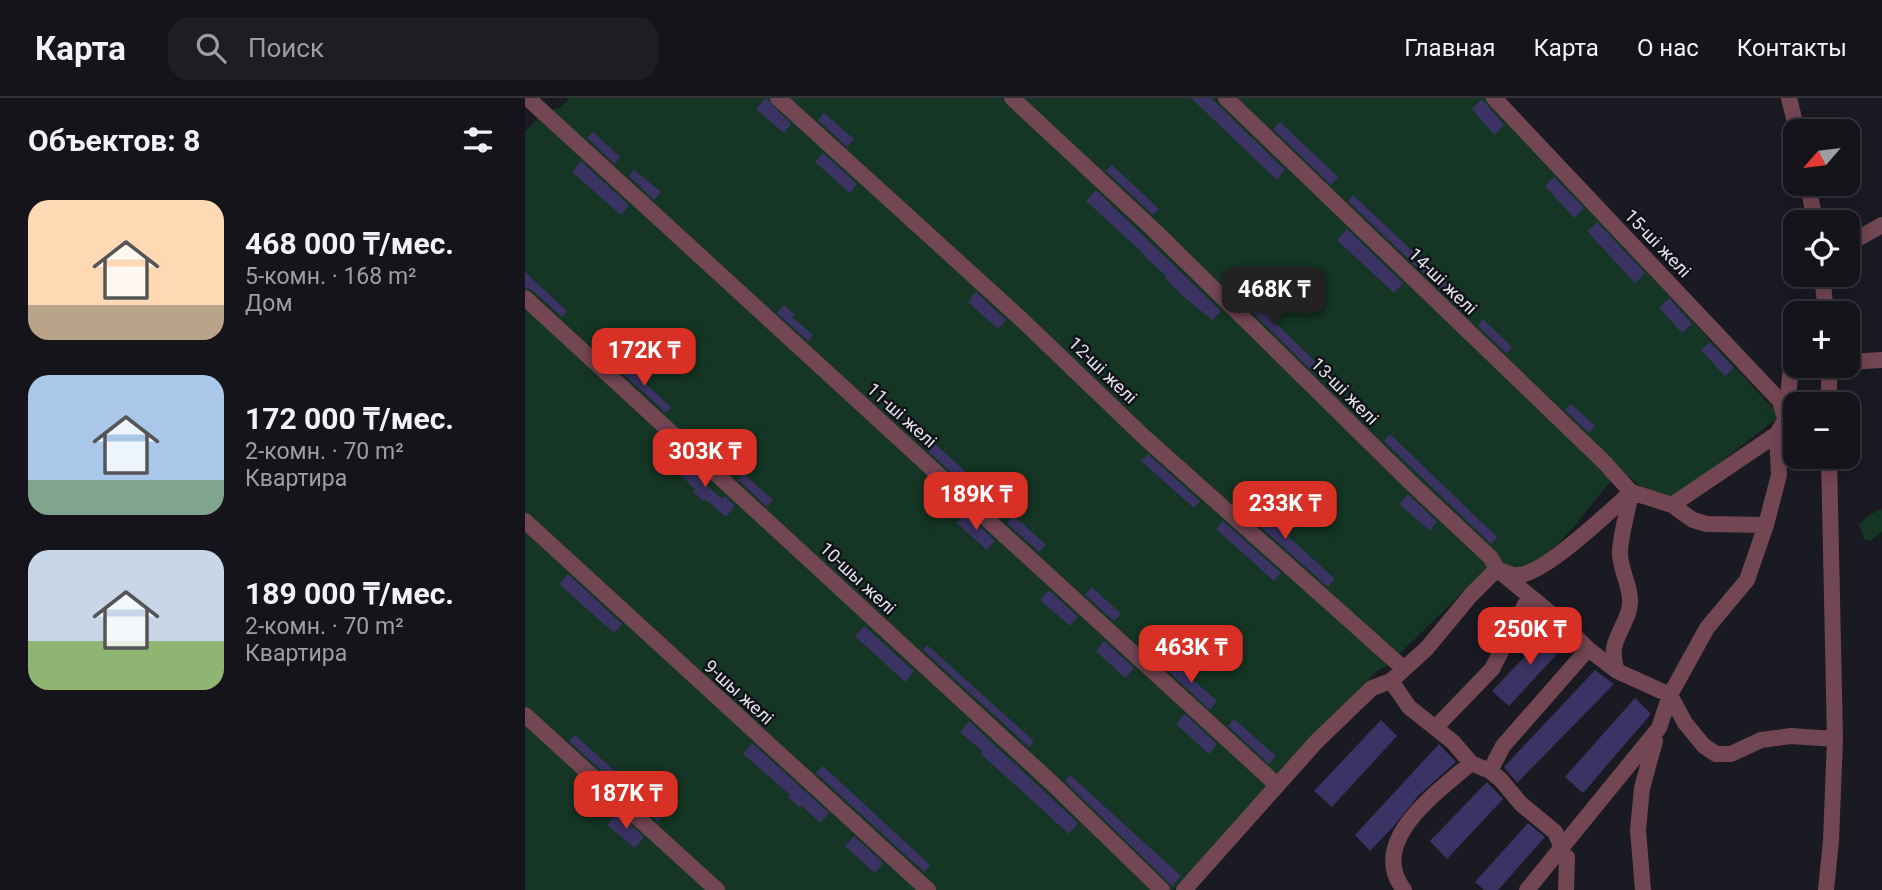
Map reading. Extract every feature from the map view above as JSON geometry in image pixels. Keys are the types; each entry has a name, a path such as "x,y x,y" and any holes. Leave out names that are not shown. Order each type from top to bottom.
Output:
{"street":[{"name":"12-ші желі","path":"778,98 1021,318 1143,436 1403,668"},
{"name":"13-ші желі","path":"1012,98 1154,230 1491,558 1497,569 1617,671 1670,695"},
{"name":"14-ші желі","path":"1226,98 1632,492"},
{"name":"15-ші желі","path":"1493,98 1780,401 1781,427"},
{"path":"1789,98 1794,119"},
{"name":"11-ші желі","path":"531,103 1277,785"},
{"path":"1860,238 1882,226"},
{"name":"10-шы желі","path":"525,298 1054,785 1162,890"},
{"path":"1860,361 1882,360"},
{"path":"1643,890 1638,830 1642,788 1659,728 1670,695 1707,628 1747,580 1766,525 1779,475 1781,427 1789,378"},
{"path":"1672,505 1781,427"},
{"path":"1826,890 1835,739 1829,469"},
{"path":"1184,890 1316,742 1372,688 1391,681 1427,648 1471,595 1497,569 1518,575 1534,570 1571,545 1632,492"},
{"path":"1632,492 1672,505 1693,520 1707,524 1766,525"},
{"path":"1617,671 1613,659 1613,645 1629,608 1629,589 1620,553 1632,492"},
{"name":"9-шы желі","path":"525,522 928,890"},
{"path":"1436,727 1492,669 1529,597"},
{"path":"1490,771 1503,746 1588,649"},
{"path":"1391,681 1409,706 1453,742 1471,763 1490,771 1501,780 1521,804 1555,832 1565,852 1566,890"},
{"path":"1670,695 1685,723 1704,746 1716,754 1731,754 1761,740 1791,736 1835,739"},
{"path":"525,715 717,890"},
{"path":"1527,890 1565,852 1659,728"},
{"path":"1404,890 1395,878 1391,857 1399,837 1434,792 1471,763"}],"green space":[{"path":"570,98 1488,98 1780,416 1678,495 1657,500 1621,470 1575,526 1535,562 1519,569 1496,560 1387,666 1378,670 1173,890 525,890 525,132 543,112 560,108"},
{"path":"1882,509 1882,532 1870,541 1864,539 1859,524"}],"building":[{"path":"766,98 791,124 784,133 756,109"},
{"path":"1191,98 1211,98 1285,170 1277,180"},
{"path":"1482,99 1504,125 1494,135 1472,109"},
{"path":"824,113 854,139 847,147 818,120"},
{"path":"1280,122 1338,177 1331,185 1273,129"},
{"path":"593,132 620,157 615,164 587,138"},
{"path":"823,153 857,184 850,193 815,162"},
{"path":"581,161 629,205 621,215 572,172"},
{"path":"1112,165 1159,209 1153,215 1106,171"},
{"path":"634,170 661,192 654,200 629,176"},
{"path":"1554,177 1584,208 1574,218 1545,186"},
{"path":"1096,190 1221,311 1212,320 1183,296 1145,255 1086,201"},
{"path":"1353,195 1455,291 1449,298 1348,201"},
{"path":"1597,222 1645,273 1635,283 1587,231"},
{"path":"1347,229 1403,283 1394,293 1337,240"},
{"path":"525,272 567,311 562,317 532,290 525,288"},
{"path":"1231,280 1320,366 1314,373 1226,286"},
{"path":"976,292 1006,320 998,329 968,302"},
{"path":"1669,298 1692,324 1682,333 1659,308"},
{"path":"784,305 795,315 792,317 813,335 808,341 777,313"},
{"path":"1483,319 1512,347 1507,354 1478,326"},
{"path":"1710,342 1734,368 1725,376 1701,350"},
{"path":"623,363 671,407 666,413 618,369"},
{"path":"1571,404 1595,426 1589,433 1565,410"},
{"path":"1390,434 1497,537 1491,544 1384,441"},
{"path":"935,444 965,471 958,479 928,451"},
{"path":"1148,454 1200,501 1194,508 1141,461"},
{"path":"686,461 709,482 706,485 722,499 725,496 735,506 726,517 693,492 695,489 677,472"},
{"path":"743,473 773,500 767,507 738,480"},
{"path":"1408,494 1437,522 1430,531 1399,504"},
{"path":"1245,497 1335,579 1328,587 1237,506"},
{"path":"965,513 995,541 987,550 957,523"},
{"path":"1013,515 1046,545 1039,552 1007,523"},
{"path":"1223,521 1281,573 1274,581 1216,529"},
{"path":"568,574 622,624 614,633 559,584"},
{"path":"1092,587 1121,614 1114,621 1085,595"},
{"path":"1049,590 1078,617 1070,626 1040,600"},
{"path":"864,626 914,671 905,682 855,636"},
{"path":"1552,628 1567,643 1509,706 1492,691"},
{"path":"1104,641 1134,668 1125,678 1096,651"},
{"path":"927,645 1034,741 1029,747 923,650"},
{"path":"1170,660 1217,701 1210,710 1164,667"},
{"path":"1595,670 1614,684 1517,783 1504,767"},
{"path":"1635,698 1651,714 1583,793 1565,777"},
{"path":"1185,714 1217,744 1209,754 1176,724"},
{"path":"1234,719 1276,756 1269,764 1228,726"},
{"path":"1381,720 1397,736 1332,807 1314,791"},
{"path":"969,721 1078,823 1069,834 960,732"},
{"path":"575,735 663,815 658,822 569,741"},
{"path":"752,743 829,813 820,823 743,754"},
{"path":"1439,744 1456,762 1418,796 1370,851 1355,835"},
{"path":"823,766 930,865 924,872 816,773"},
{"path":"1070,775 1181,876 1172,886 1065,781"},
{"path":"1487,782 1503,799 1447,859 1430,841"},
{"path":"617,813 644,837 635,848 607,825"},
{"path":"1528,823 1545,837 1498,890 1484,890 1475,882"},
{"path":"854,836 883,863 875,873 845,846"}]}
